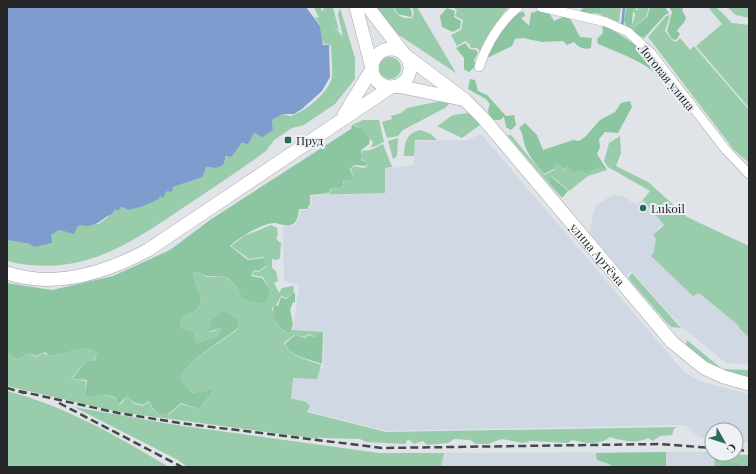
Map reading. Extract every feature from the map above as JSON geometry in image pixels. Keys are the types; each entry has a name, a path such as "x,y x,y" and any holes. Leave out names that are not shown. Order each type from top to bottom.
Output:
{"main road":[{"path":"356,7 373,75 380,84 465,100"},
{"path":"7,273 42,279 68,279 121,265 148,250 342,118 394,86 402,83 409,74 408,61 368,7"},
{"path":"342,118 372,69 376,57 387,50 393,50 404,56"},
{"name":"улица Артёма","path":"404,56 465,100 483,118 672,342 704,368 724,377 749,384"}],"street":[{"path":"479,67 484,50 504,18 518,7"},
{"name":"Логовая улица","path":"541,7 617,26 628,32 651,54 726,150 749,174"}],"shaded area":[{"path":"481,134 684,372 702,382 749,394 749,443 744,443 744,422 704,422 704,438 700,438 685,425 386,431 288,406 293,370 323,369 324,333 293,332 299,285 284,281 283,226 294,225 298,220 300,210 307,210 312,204 311,196 385,193 385,169 414,165 415,141 467,140"},
{"path":"612,195 623,196 636,205 646,196 667,220 656,230 659,234 657,247 654,251 697,291 702,288 749,330 749,364 726,363 682,327 631,271 626,276 590,233 596,206"},
{"path":"704,452 704,462 714,462 714,467 441,467 444,453"}],"green space":[{"path":"314,7 321,7 321,10 324,11 323,8 333,7 339,31 332,24 343,37 338,14 340,8 355,58 355,79 335,104 304,125 292,128 274,140 266,151 246,165 145,233 124,245 81,261 58,265 33,265 7,261 7,240 30,244 34,247 51,243 51,235 59,230 67,232 80,225 99,224 114,212 115,209 120,207 129,210 149,203 173,187 203,177 206,167 216,168 225,158 254,133 265,135 273,130 272,120 283,114 290,116 296,114 309,106 326,89 332,77 331,45 324,44 319,24 314,17 319,18"},
{"path":"374,7 393,7 396,13 400,16 412,18 414,13 412,7 417,7 456,73 396,33"},
{"path":"394,7 410,7 412,14 411,17 398,14"},
{"path":"452,7 509,7 502,15 480,51 477,48 471,48 465,41 457,46 451,35 461,30 463,20 455,16 457,10"},
{"path":"584,7 602,7 600,9 603,13 594,13 586,16 579,12"},
{"path":"602,7 621,7 619,22 600,15 603,13 600,9"},
{"path":"626,7 638,7 637,9 633,10 632,24 626,26 624,21"},
{"path":"638,7 649,7 646,17 634,28 634,33 626,26 633,23 635,15 633,10 638,10"},
{"path":"650,7 665,7 669,13 665,15 644,38 635,33 634,28 647,17"},
{"path":"669,7 684,7 682,10 686,18 677,31 680,34 676,40 672,39 667,31 672,12"},
{"path":"708,7 716,7 732,23 749,25 749,108 696,46 722,24"},
{"path":"727,7 749,7 749,18 736,15"},
{"path":"447,8 455,11 454,17 461,21 460,28 453,32 442,27 440,16"},
{"path":"538,11 549,13 554,21 565,16 571,20 580,37 592,38 591,48 582,48 574,42 567,45 563,41 542,42 523,38 515,39 512,46 485,59 500,30 510,17 517,13 524,12 525,16 521,18 529,26 531,13"},
{"path":"670,15 665,31 672,40 676,42 680,38 690,50 694,46 749,110 749,163 734,150 648,37 666,16"},
{"path":"602,25 627,39 644,53 651,60 660,76 658,77 639,62 598,44 597,39 603,33"},
{"path":"465,43 470,49 476,50 478,53 474,60 476,66 469,72 464,69 464,58 456,48"},
{"path":"386,57 394,57 401,64 401,72 394,79 386,79 379,72 379,64"},
{"path":"470,79 475,80 478,91 487,95 506,116 514,115 516,125 511,130 506,127 504,117 500,120 494,120 489,116 488,110 490,104 486,99 468,89"},
{"path":"446,100 450,103 445,108 403,130 398,136 387,138 382,122 392,119 391,116 401,113 407,108"},
{"path":"630,101 632,107 618,133 605,132 599,139 600,147 597,154 607,170 600,167 585,175 583,170 573,172 567,165 564,170 557,164 554,169 544,174 532,160 525,147 519,128 525,123 537,135 543,150 573,140 579,141 585,137 600,120 615,112 621,103"},
{"path":"469,113 480,125 462,138 437,126 453,115"},
{"path":"363,120 379,120 384,142 371,148 373,142 358,126 352,125"},
{"path":"352,125 361,128 370,139 369,144 361,150 361,160 367,162 366,166 354,165 350,169 354,180 343,181 344,185 341,188 331,189 329,193 310,195 310,204 307,209 299,209 295,223 291,225 270,223 264,225 244,235 230,246 248,260 263,258 267,265 259,271 254,270 251,276 262,278 270,289 268,300 263,304 242,299 237,287 227,277 206,276 201,273 193,272 194,280 201,298 201,303 192,313 182,317 180,322 182,328 193,331 197,343 217,336 221,328 207,332 211,320 224,310 239,320 238,328 197,358 184,372 180,379 192,393 214,389 199,409 181,403 167,415 164,415 156,412 149,401 143,405 133,402 127,396 118,405 116,398 108,395 84,398 87,380 72,379 87,360 94,361 97,353 87,348 50,356 45,352 36,356 28,353 18,360 7,352 7,283 52,290 113,276 170,250 210,220 351,129"},
{"path":"420,130 431,134 437,140 415,140 414,156 404,156 407,139 415,131"},
{"path":"507,135 511,135 544,175 554,170 557,164 564,171 567,165 583,170 585,175 600,167 607,170 588,176 569,191 554,178 548,175 550,183 561,198"},
{"path":"620,136 621,153 616,166 648,182 687,217 749,246 749,337 737,324 699,293 693,296 651,256 654,252 656,239 653,235 664,225 643,200 650,191 608,167 604,161 609,143"},
{"path":"398,138 397,156 393,159 388,141"},
{"path":"383,144 392,167 385,168 385,193 313,195 329,194 332,189 342,188 344,181 354,180 351,169 354,166 364,168 367,166 367,162 360,158 362,151 371,150"},
{"path":"548,175 568,191 562,198 550,183"},
{"path":"271,225 277,228 278,236 276,238 279,242 281,242 280,258 277,260 272,259 272,268 276,271 278,281 274,283 279,293 282,288 294,286 293,294 286,298 281,296 277,304 272,308 273,316 278,326 287,333 292,330 323,332 323,334 315,337 309,334 305,337 294,335 284,343 291,352 296,355 321,365 317,379 293,378 291,398 289,398 306,402 310,406 307,412 386,432 677,427 674,429 672,435 660,436 653,441 648,438 639,441 629,441 610,437 596,443 572,440 568,443 530,441 523,443 502,439 488,444 476,444 470,440 454,439 448,443 427,445 423,441 414,444 408,439 405,444 366,442 360,439 321,438 317,435 320,439 118,412 7,386 7,352 18,360 28,353 36,357 44,353 50,356 87,348 97,353 93,361 87,360 71,379 86,381 84,398 100,395 108,396 116,399 118,405 122,403 127,396 133,403 143,406 149,402 154,410 164,415 168,415 181,404 199,409 212,394 214,389 192,393 180,379 190,364 238,329 239,320 224,310 211,320 207,332 215,331 221,327 217,336 197,343 193,331 182,328 180,322 182,317 198,309 201,304 201,298 193,272 201,273 206,277 226,277 237,287 242,299 263,304 268,300 270,289 263,277 252,275 255,271 259,272 267,266 263,257 249,259 231,246 244,236"},
{"path":"632,273 681,328 671,327 666,322 628,278"},
{"path":"295,292 295,303 293,302 290,310 293,324 291,331 287,333 280,328 273,317 273,309 275,305 278,306 281,297 286,299"},
{"path":"319,334 323,334 322,364 296,355 288,349 285,344 295,335 305,338 309,335 315,337"},
{"path":"687,340 722,369 749,370 749,377 715,370 685,348"},
{"path":"7,391 28,397 70,413 110,433 169,467 7,467"},
{"path":"74,407 176,425 379,453 444,453 441,467 187,467 178,460"},
{"path":"666,452 666,467 613,467 597,460 596,453"},
{"path":"744,455 749,455 749,467 738,467 739,465 726,462 744,462"},
{"path":"714,462 721,462 720,467 714,467"},
{"path":"721,462 740,464 738,467 720,467"}],"water":[{"path":"7,7 306,7 320,26 323,45 330,45 330,77 322,91 302,109 294,114 283,114 272,120 273,130 263,137 254,133 248,144 242,143 231,157 226,156 223,165 216,168 206,167 203,177 173,187 172,192 167,191 163,198 160,196 159,199 143,206 129,210 121,207 118,211 115,209 112,214 91,226 80,225 77,227 74,234 59,230 51,235 52,243 34,247 30,244 7,240"}],"waterway":[{"path":"622,28 624,7"}],"railway":[{"path":"7,388 24,393"},
{"path":"19,391 118,413 180,423 382,448 660,444 704,447"},
{"path":"59,403 182,467"},
{"path":"744,451 749,451"}],"place":[{"name":"Пруд","path":"288,140"},
{"name":"Lukoil","path":"643,208"}]}
